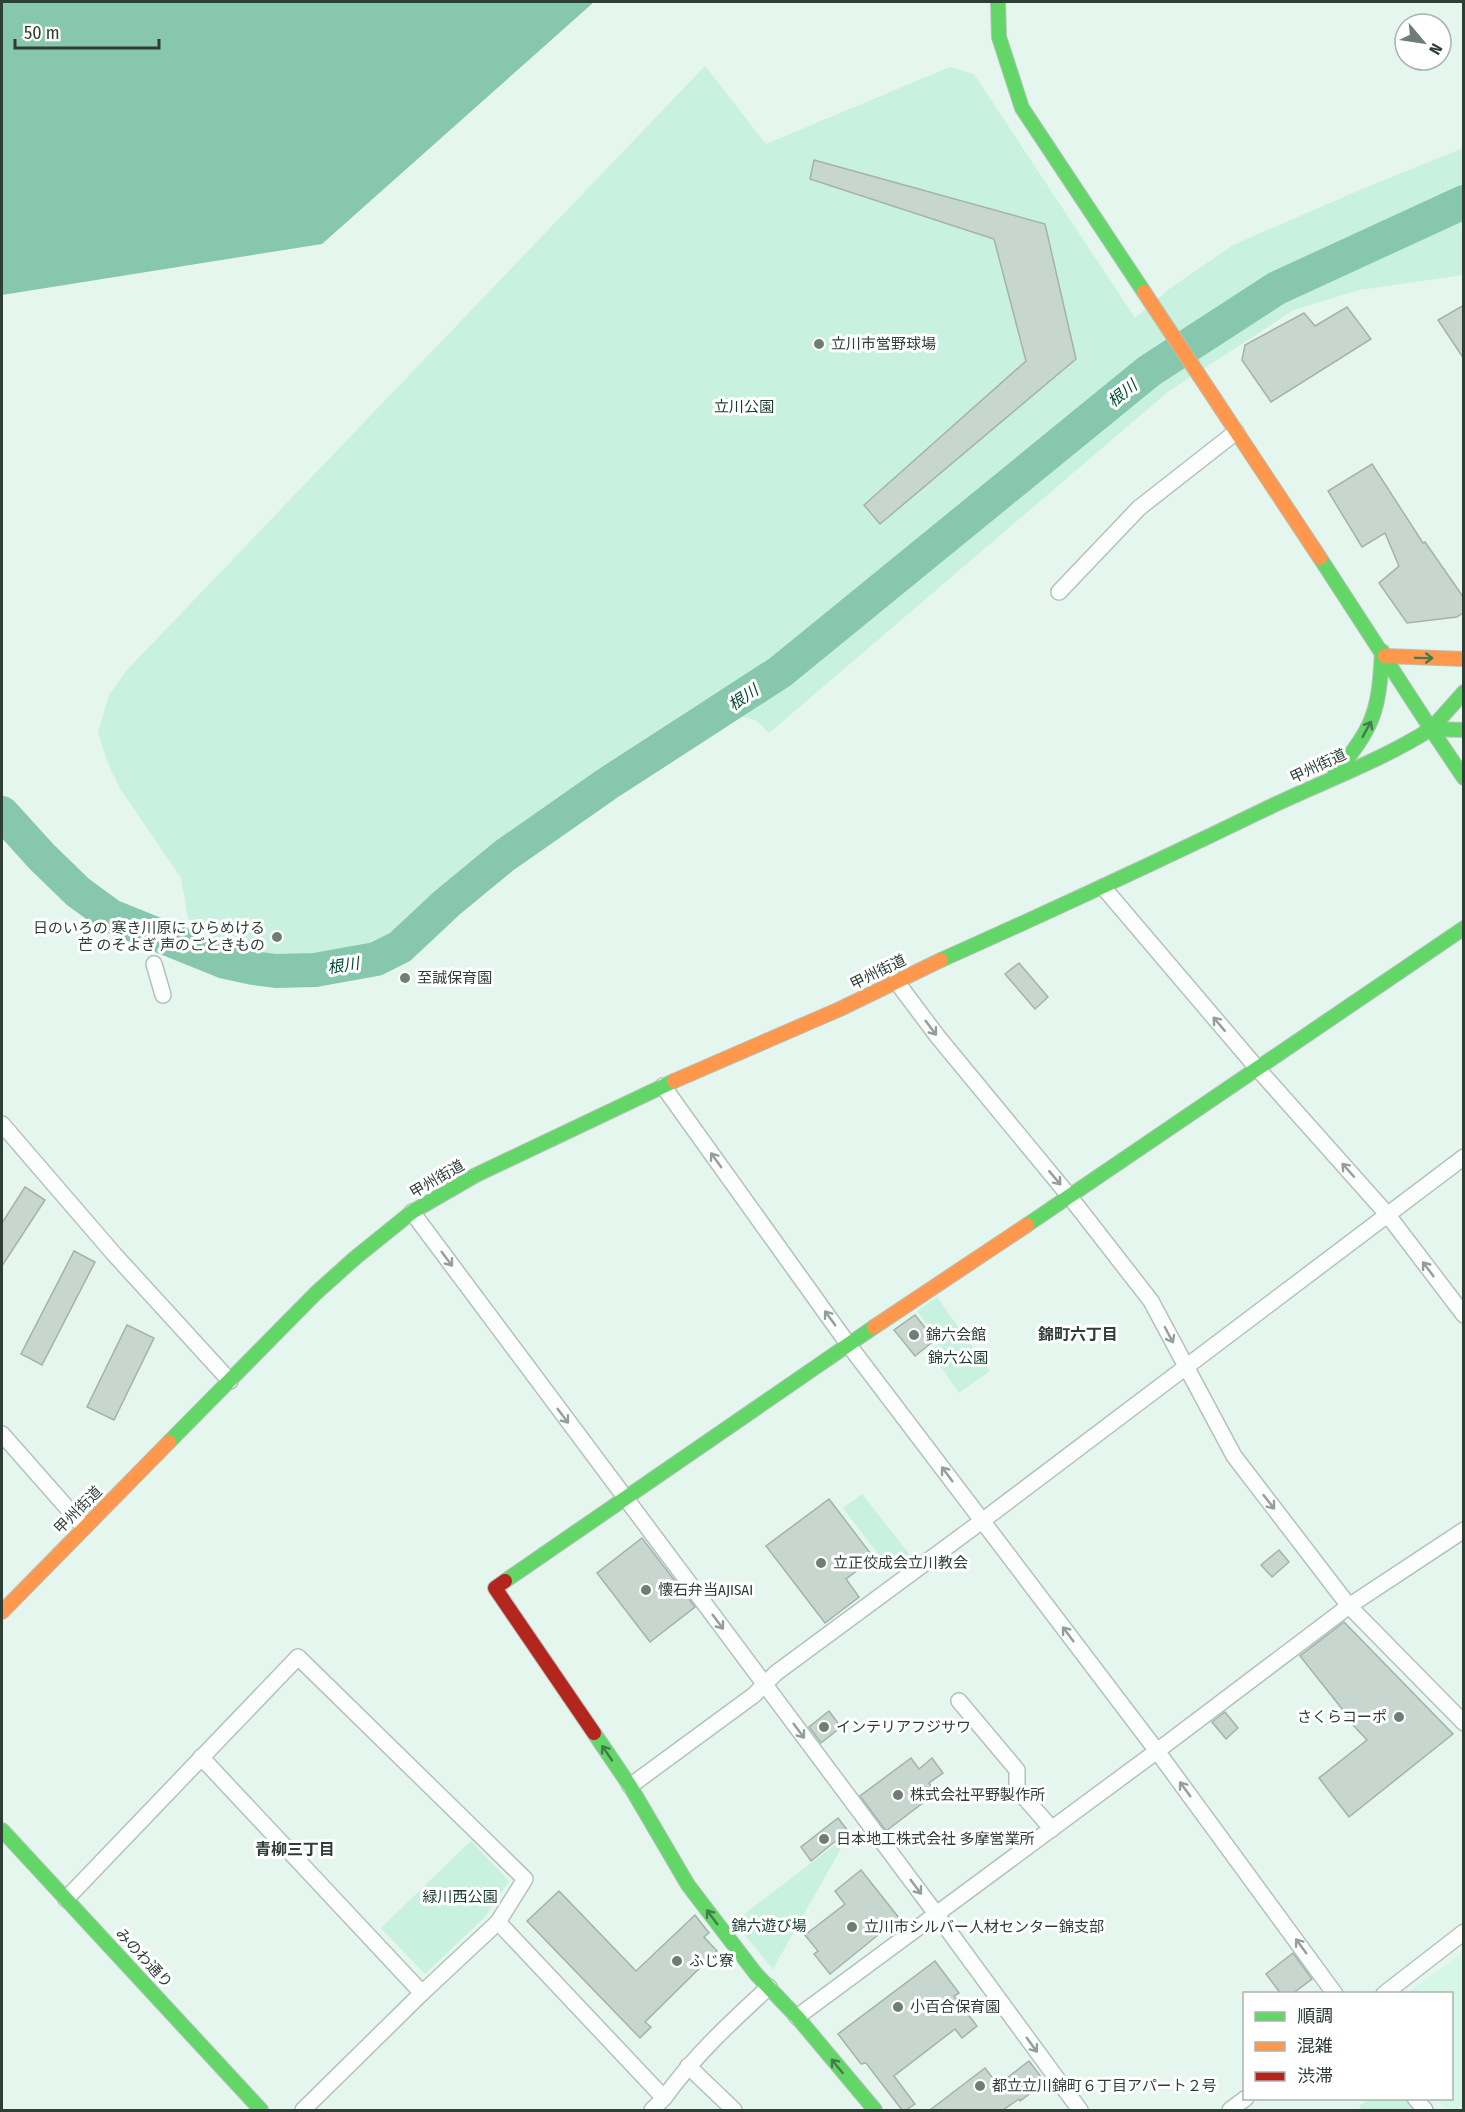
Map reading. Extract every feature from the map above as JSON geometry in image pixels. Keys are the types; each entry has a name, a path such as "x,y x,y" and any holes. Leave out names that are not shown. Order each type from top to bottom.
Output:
{"main road":[{"path":"998,2 999,37 1022,108 1384,653 1464,778"},
{"path":"1384,653 1464,659"},
{"path":"1333,777 1355,750 1370,726 1377,706 1384,653"},
{"name":"甲州街道","path":"2,1612 316,1293 412,1212 476,1175 663,1086 840,1009 1333,777 1404,746 1431,729 1464,692"},
{"path":"1431,729 1464,730"},
{"path":"875,2110 797,2017 756,1974 688,1885 630,1786 495,1588 848,1344 1070,1197 1464,928"},
{"name":"みのわ通り","path":"2,1830 261,2110"}],"street":[{"path":"1059,592 1139,508 1236,432"},
{"path":"1103,887 1257,1068 1387,1214 1464,1315"},
{"path":"154,964 163,995"},
{"path":"896,981 938,1037 1070,1197 1151,1301 1234,1456 1349,1606 1464,1723"},
{"path":"663,1086 848,1344 1157,1751 1334,1992"},
{"path":"2,1124 114,1254 230,1381"},
{"path":"630,1786 754,1695 776,1673 1187,1367 1464,1156"},
{"path":"412,1212 1080,2110"},
{"path":"2,1434 84,1527"},
{"path":"797,2017 1349,1606 1464,1530"},
{"path":"66,1899 298,1657 525,1878 498,1922 303,2110"},
{"path":"959,1701 1017,1770 1017,1789 1052,1829"},
{"path":"201,1757 422,1993"},
{"path":"498,1922 664,2098"},
{"path":"1387,1992 1464,1932"},
{"path":"652,2110 688,2066 724,2028 769,1987"},
{"path":"688,2066 734,2110"},
{"path":"1230,2110 1243,2100"}],"shaded area":[{"path":"2,2 594,2 322,244 2,295"},
{"path":"1463,1952 1463,2110 1447,2110 1438,2100 1453,2100 1453,1992 1409,1992"}],"green space":[{"name":"立川公園","path":"705,66 766,144 950,67 974,74 1135,318 1169,289 1233,245 1463,148 1463,275 1359,290 1294,310 1169,391 769,733 757,721 698,704 511,839 398,933 353,955 305,960 263,959 217,941 188,919 181,878 119,787 107,761 98,732 109,695 126,671"},
{"name":"錦六公園","path":"937,1297 990,1371 959,1393 930,1351 940,1343 917,1311"},
{"path":"862,1494 910,1555 891,1571 843,1508"},
{"name":"錦六遊び場","path":"849,1834 773,1969 734,1922"},
{"name":"緑川西公園","path":"471,1841 509,1881 485,1917 425,1974 381,1928"},
{"path":"1368,2100 1409,2100 1417,2110 1362,2110 1359,2106"}],"building":[{"path":"814,160 1045,224 1076,359 880,524 864,505 1026,361 994,239 810,179"},
{"path":"1464,305 1464,359 1438,320"},
{"path":"1347,307 1371,339 1271,402 1242,360 1245,345 1304,313 1315,326"},
{"path":"1372,464 1423,543 1425,542 1464,598 1464,612 1457,617 1407,623 1379,583 1399,566 1385,533 1362,547 1328,491"},
{"path":"1019,963 1048,997 1035,1009 1005,974"},
{"path":"25,1187 45,1200 2,1266 2,1223"},
{"path":"74,1251 95,1262 42,1365 21,1354"},
{"name":"錦六会館","path":"915,1315 935,1340 915,1356 894,1330"},
{"path":"127,1325 154,1338 114,1420 87,1407"},
{"path":"829,1499 874,1558 846,1579 859,1597 825,1623 766,1546"},
{"name":"懐石弁当AJISAI","path":"642,1538 695,1607 650,1642 597,1573"},
{"path":"1279,1550 1289,1562 1272,1577 1261,1565"},
{"name":"さくらコーポ","path":"1344,1622 1453,1734 1349,1817 1319,1778 1367,1740 1300,1656"},
{"name":"インテリアフジサワ","path":"829,1711 841,1727 821,1743 809,1727"},
{"path":"1225,1712 1238,1728 1226,1739 1212,1722"},
{"name":"株式会社平野製作所","path":"911,1758 919,1769 932,1758 943,1773 929,1783 936,1793 886,1831 860,1796"},
{"name":"日本地工株式会社 多摩営業所","path":"838,1818 848,1831 811,1861 801,1847"},
{"name":"立川市シルバー人材センター錦支部","path":"861,1870 899,1918 830,1974 814,1954 818,1951 805,1935 845,1904 835,1891"},
{"name":"ふじ寮","path":"559,1891 636,1971 695,1915 709,1933 704,1937 717,1951 645,2022 651,2027 640,2038 527,1921"},
{"path":"1293,1953 1312,1979 1295,1992 1280,1992 1266,1974"},
{"path":"935,1961 959,1993 954,1996 977,2026 962,2038 955,2029 894,2076 915,2104 902,2110 866,2063 861,2064 838,2034"},
{"name":"都立立川錦町６丁目アパート２号","path":"1029,2061 1045,2082 1020,2101 1019,2099 1003,2110 930,2110 985,2068 998,2085"}],"waterway":[{"name":"根川","path":"2,813 78,892 111,916 225,962 276,971 315,970 376,959 400,947 447,903 504,856 607,784 780,672 1149,371 1277,288 1464,202"}],"traffic: fast":[{"path":"998,2 999,37 1022,108 1144,292"},
{"path":"941,960 1374,760 1431,729 1320,558"},
{"path":"1335,774 1358,743 1372,718 1379,690 1382,651"},
{"path":"1431,729 1464,692"},
{"path":"1431,729 1464,778"},
{"path":"1431,729 1464,730"},
{"path":"1027,1225 1464,928"},
{"path":"169,1442 316,1293 412,1212 476,1175 674,1081"},
{"path":"505,1581 874,1327"},
{"path":"594,1733 630,1786 688,1885 756,1974 797,2017 875,2110"},
{"path":"2,1830 261,2110"}],"traffic: slow":[{"path":"1144,292 1320,558"},
{"path":"1385,656 1464,659"},
{"path":"674,1081 840,1009 941,960"},
{"path":"874,1327 1027,1225"},
{"path":"2,1612 169,1442"}],"traffic: jam":[{"path":"505,1581 495,1588 594,1733"}],"place":[{"name":"立川市営野球場","path":"819,344"},
{"name":"日のいろの 寒き川原に ひらめける 芒 のそよぎ 声のごときもの","path":"277,937"},
{"name":"至誠保育園","path":"405,978"},
{"name":"錦六会館","path":"914,1335"},
{"name":"立正佼成会立川教会","path":"821,1563"},
{"name":"懐石弁当AJISAI","path":"646,1590"},
{"name":"さくらコーポ","path":"1399,1717"},
{"name":"インテリアフジサワ","path":"824,1727"},
{"name":"株式会社平野製作所","path":"898,1795"},
{"name":"日本地工株式会社 多摩営業所","path":"824,1839"},
{"name":"立川市シルバー人材センター錦支部","path":"852,1927"},
{"name":"ふじ寮","path":"677,1961"},
{"name":"小百合保育園","path":"898,2007"},
{"name":"都立立川錦町６丁目アパート２号","path":"980,2086"}],"district":[{"name":"錦町六丁目","path":"1078,1334"},
{"name":"青柳三丁目","path":"295,1849"}]}
